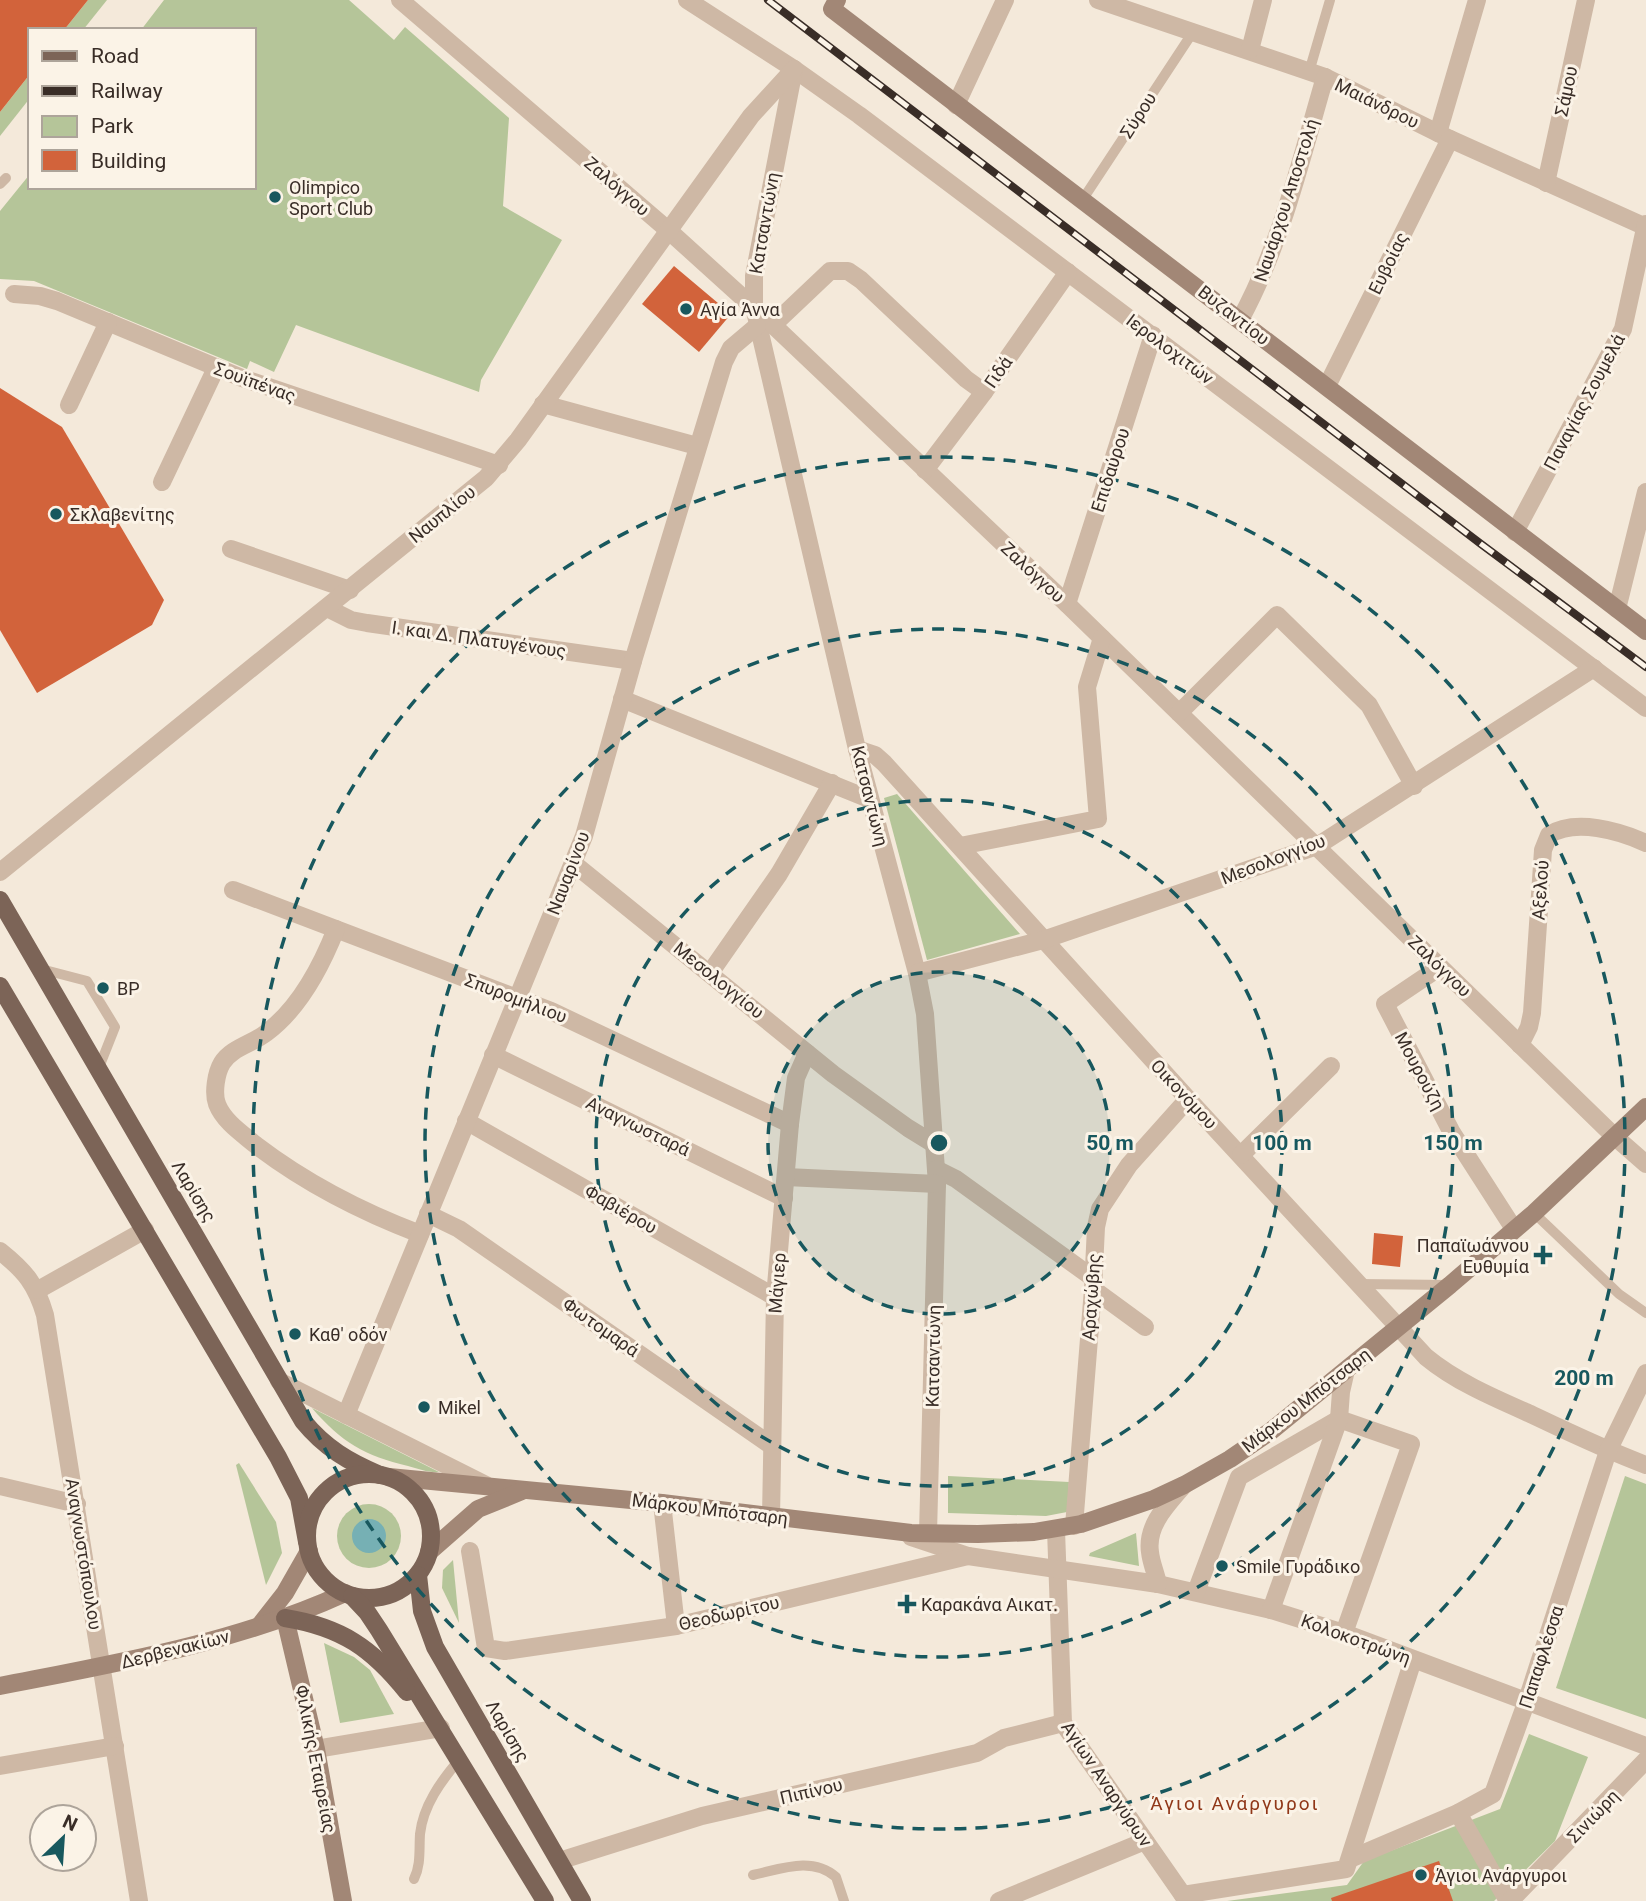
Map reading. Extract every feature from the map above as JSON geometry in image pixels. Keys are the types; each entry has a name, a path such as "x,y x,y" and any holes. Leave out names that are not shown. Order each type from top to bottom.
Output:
{"main road":[{"name":"Λαρίσης","path":"0,900 303,1421 320,1441 348,1460 384,1476"},
{"path":"0,986 290,1479 302,1508 308,1547 320,1574 368,1612 442,1728 545,1901"},
{"path":"308,1547 310,1516 323,1494 345,1479 362,1474 384,1476 404,1485 422,1504 430,1530 429,1552 418,1575 402,1589 389,1595 368,1598 349,1595"},
{"name":"Λαρίσης","path":"418,1575 422,1611 435,1647 582,1901"},
{"path":"285,1618 329,1629 362,1646 385,1666 416,1706 442,1728"}],"street":[{"name":"Ζαλόγγου","path":"400,0 754,307 765,326 925,470 1067,604 1614,1136 1646,1164"},
{"path":"418,15 430,0"},
{"name":"Ιερολοχιτών","path":"687,0 829,93 1646,708"},
{"path":"956,105 1005,0"},
{"name":"Μαιάνδρου","path":"1098,0 1144,7 1194,32 1317,75 1546,183 1646,226"},
{"path":"1250,50 1263,0"},
{"name":"Ευβοίας","path":"1327,386 1444,136 1476,0"},
{"name":"Σάμου","path":"1546,183 1586,0"},
{"name":"Βυζαντίου","path":"830,3 956,105 1083,199 1646,631"},
{"name":"Ναυπλίου","path":"0,872 473,490 499,465 751,116 794,69"},
{"name":"Κατσαντώνη","path":"754,307 754,276 794,69"},
{"name":"Ναυάρχου Αποστολή","path":"1240,320 1258,287 1281,225 1317,75"},
{"name":"Παναγίας Σουμελά","path":"1515,532 1623,330 1646,226"},
{"name":"Ναυαρίνου","path":"346,1415 573,863 600,783 697,446 731,348 765,326 830,271 848,271 861,280 966,379 984,392"},
{"name":"Γιδά","path":"925,470 984,392 1068,272"},
{"name":"Σουϊπένας","path":"7,294 48,298 216,368 499,465"},
{"path":"69,405 108,322"},
{"name":"Κατσαντώνη","path":"765,326 857,749 917,973 926,1026 937,1177 928,1534"},
{"name":"Επιδαύρου","path":"1067,604 1153,335"},
{"path":"162,482 216,368"},
{"path":"543,404 697,446"},
{"path":"1617,609 1646,492"},
{"path":"231,549 350,590"},
{"name":"Ι. και Δ. Πλατυγένους","path":"327,608 351,620 367,623 633,661"},
{"path":"1179,713 1276,615 1369,705 1414,786"},
{"path":"960,846 1098,819 1087,687 1102,638"},
{"name":"Μεσολογγίου","path":"917,973 1043,940 1317,846 1594,668"},
{"path":"622,699 869,799"},
{"name":"Οικονόμου","path":"857,749 875,755 884,763 1426,1357 1450,1375 1608,1451 1646,1465"},
{"path":"709,973 779,874 832,783"},
{"name":"Αξελού","path":"1520,1045 1532,1013 1543,850 1549,835 1560,829 1576,827 1622,834 1646,843"},
{"name":"Μεσολογγίου","path":"573,863 807,1053 875,1105 934,1143"},
{"name":"Σπυρομήλιου","path":"233,890 517,998 618,1041 790,1124"},
{"path":"336,929 313,979 276,1025 233,1052 222,1063 217,1078 216,1099 226,1119 271,1156 321,1189 384,1220 420,1234"},
{"name":"Μουρούζη","path":"1440,967 1385,1004 1451,1131 1514,1229"},
{"name":"Μάγιερ","path":"771,1517 775,1297 796,1078 807,1053"},
{"name":"Αναγνωσταρά","path":"493,1055 784,1198"},
{"path":"1241,1155 1331,1066"},
{"name":"Αραχώβης","path":"1065,1528 1100,1209 1129,1165 1188,1099"},
{"name":"Μάρκου Μπότσαρη","path":"384,1476 662,1503 928,1534 978,1534 1065,1528 1130,1508 1184,1485 1230,1459 1271,1431 1399,1328 1534,1213 1646,1107"},
{"name":"Φαβιέρου","path":"466,1121 775,1297"},
{"path":"786,1177 956,1179 1093,1283 1145,1327"},
{"name":"Φωτομαρά","path":"428,1214 459,1229 772,1446"},
{"path":"0,1251 25,1273 38,1290 145,1230"},
{"name":"Αναγνωστόπουλου","path":"38,1290 45,1315 77,1504 139,1901"},
{"path":"1271,1609 1339,1419 1346,1370"},
{"name":"Παπαφλέσσα","path":"1185,1898 1348,1864 1493,1794 1526,1703 1608,1451 1646,1373"},
{"path":"279,1381 486,1485"},
{"path":"1196,1592 1239,1477 1339,1419 1411,1444 1343,1633"},
{"path":"1158,1584 1150,1553 1151,1534 1164,1509 1184,1485"},
{"path":"0,1486 77,1504"},
{"path":"429,1552 478,1508 528,1489"},
{"path":"662,1503 676,1626"},
{"name":"Αγίων Αναργύρων","path":"1065,1528 1057,1569 1063,1723 1185,1898"},
{"name":"Μάρκου Μπότσαρη","path":"892,1531 968,1556 1057,1569"},
{"path":"257,1628 285,1593 308,1547"},
{"name":"Θεοδωρίτου","path":"470,1551 486,1648 505,1651 676,1626 968,1556"},
{"name":"Κολοκοτρώνη","path":"1057,1569 1158,1584 1271,1609 1343,1633 1646,1746"},
{"name":"Δερβενακίων","path":"0,1686 198,1644 257,1628 349,1595"},
{"name":"Φιλικής Εταιρείας","path":"285,1618 316,1749 343,1901"},
{"path":"1348,1864 1413,1660"},
{"name":"Πιπίνου","path":"559,1861 702,1815 977,1753 1004,1738 1063,1723"},
{"path":"316,1749 442,1728"},
{"path":"0,1766 115,1746"},
{"name":"Σινιώρη","path":"1509,1901 1646,1760"},
{"path":"1458,1812 1509,1901"},
{"path":"999,1901 1145,1841"}],"lane":[{"name":"Ναυάρχου Αποστολή","path":"1317,75 1330,0"},
{"name":"Σύρου","path":"1083,199 1194,32"},
{"path":"40,969 87,981 115,1027 97,1070"},
{"path":"1534,1213 1619,1294 1646,1313"},
{"path":"1358,1284 1450,1285"},
{"path":"414,1879 419,1863 421,1830 427,1810 444,1777 460,1760"},
{"path":"753,1875 804,1864 821,1867 836,1877 844,1901"}],"green space":[{"path":"88,0 107,0 85,28 66,28"},
{"name":"Olimpico Sport Club","path":"164,0 349,0 394,40 405,27 509,118 503,206 562,240 481,380 479,392 296,325 274,372 250,361 247,369 34,281 0,279 0,211 28,176 28,189 256,189 256,28 143,28"},
{"path":"28,77 28,101 0,136 0,112"},
{"path":"897,794 1020,934 927,960 884,798"},
{"path":"312,1408 439,1472 393,1462 366,1452 344,1439"},
{"path":"239,1463 276,1522 282,1553 266,1585 236,1465"},
{"path":"948,1476 1069,1482 1067,1512 1046,1516 948,1513"},
{"path":"1625,1476 1646,1484 1646,1719 1556,1688"},
{"path":"369,1504 381,1506 392,1513 399,1524 399,1548 392,1559 381,1566 369,1568 357,1566 346,1559 339,1548 337,1536 339,1524 346,1513 357,1506"},
{"path":"1136,1533 1139,1566 1089,1556 1090,1553"},
{"path":"453,1560 459,1623 442,1588 443,1570"},
{"path":"324,1643 354,1657 370,1670 394,1714 340,1723"},
{"path":"1529,1734 1588,1757 1555,1841 1494,1901 1227,1901 1347,1885 1364,1861 1500,1809"}],"water":[{"path":"369,1519 381,1524 386,1536 381,1548 369,1553 357,1548 352,1536 357,1524"}],"building":[{"path":"0,0 88,0 66,28 28,28 28,77 0,112"},
{"name":"Αγία Άννα","path":"674,266 731,314 699,352 642,304"},
{"name":"Σκλαβενίτης","path":"0,388 62,427 164,600 152,625 37,693 0,630"},
{"path":"1374,1233 1403,1236 1400,1267 1372,1264"},
{"name":"Άγιοι Ανάργυροι","path":"1439,1861 1453,1901 1332,1901 1331,1898"}],"railway":[{"path":"768,0 1646,667"}],"place":[{"name":"Olimpico Sport Club","path":"275,197"},
{"name":"Αγία Άννα","path":"686,309"},
{"name":"Σκλαβενίτης","path":"56,514"},
{"name":"BP","path":"103,988"},
{"name":"Παπαϊωάννου Ευθυμία","path":"1543,1255"},
{"name":"Καθ' οδόν","path":"295,1334"},
{"name":"Mikel","path":"424,1407"},
{"name":"Smile Γυράδικο","path":"1222,1566"},
{"name":"Καρακάνα Αικατ.","path":"907,1604"},
{"name":"Άγιοι Ανάργυροι","path":"1421,1875"}],"district":[{"name":"Άγιοι Ανάργυροι","path":"1235,1803"}]}
